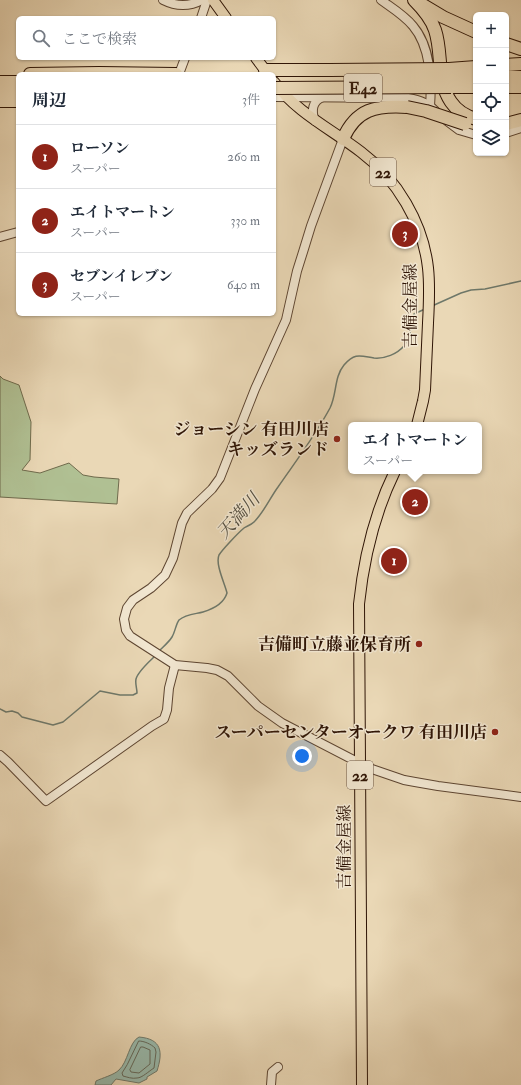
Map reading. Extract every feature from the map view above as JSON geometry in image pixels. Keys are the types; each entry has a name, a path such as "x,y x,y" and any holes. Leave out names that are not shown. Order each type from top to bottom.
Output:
{"highway":[{"path":"414,0 443,17 473,31"},
{"path":"414,0 426,12 435,29 438,40 443,88 458,110 470,118 472,123"},
{"path":"509,45 521,49"},
{"path":"509,65 521,64"},
{"path":"266,72 330,70 450,78 473,68"},
{"path":"0,75 16,74"},
{"path":"509,77 521,78"},
{"name":"E42","path":"276,88 450,78 473,85"},
{"name":"E42","path":"276,81 473,78"},
{"path":"0,82 16,82"},
{"path":"509,87 521,87"},
{"path":"0,92 16,91"},
{"path":"0,101 16,101"},
{"path":"343,139 351,124 361,115 376,108 384,107 407,107 472,123"},
{"path":"509,116 521,112"},
{"path":"509,123 521,120"}],"main road":[{"path":"213,0 225,16"},
{"path":"257,60 266,72"},
{"name":"吉備金屋線","path":"276,83 287,97 300,109 372,161 391,181 407,206 420,232 428,268 429,302 425,390 418,422"},
{"name":"吉備金屋線","path":"362,1085 359,616 361,581 365,558 385,493 394,474"}],"street":[{"path":"163,0 173,4 185,6 202,0"},
{"path":"202,16 208,0"},
{"path":"381,0 407,20 414,27 420,38 430,72 430,106"},
{"path":"178,72 184,60"},
{"path":"276,97 408,98 420,101 430,106 459,130 473,134"},
{"path":"316,120 313,116 313,106 316,100 323,97"},
{"path":"509,132 521,128"},
{"path":"343,139 311,226 297,271 286,320 220,478 212,489 187,513 182,524 173,558 165,575 151,588 133,600 127,608 124,619 126,630 130,636 174,665 207,668 223,673 236,683 258,706 282,723 369,768 415,782 521,797"},
{"path":"0,237 16,233"},
{"path":"0,755 46,801 164,719 167,710 169,688 174,665"},
{"path":"271,1085 272,1072 278,1067"}],"green space":[{"path":"0,376 3,379 19,385 31,422 30,460 22,470 40,473 69,463 83,475 119,479 117,504 0,497"}],"water":[{"path":"139,1037 152,1040 159,1048 160,1058 157,1071 139,1083 116,1079 111,1085 95,1085 96,1081 119,1070 125,1062 133,1043"}],"waterway":[{"name":"天満川","path":"432,306 471,290 485,289 521,281"},
{"name":"天満川","path":"159,651 172,637 179,620 188,615 211,609 221,603 226,597 227,593 218,563 219,555 241,530 253,523 258,518 312,438 330,408 334,397 337,380 344,365 352,358 358,356 382,358 398,351 404,346 408,339 414,314 425,309"},
{"name":"天満川","path":"0,709 6,712 12,711 18,713 22,717 53,725 63,722 100,691 120,695 133,695 137,693 137,676 144,666 156,655"}],"place":[{"name":"セブンイレブン","path":"405,234"},
{"name":"ジョーシン 有田川店 キッズランド","path":"337,439"},
{"name":"エイトマートン","path":"415,502"},
{"name":"ローソン","path":"394,561"},
{"name":"吉備町立藤並保育所","path":"419,644"},
{"name":"スーパーセンターオークワ 有田川店","path":"495,732"}]}
